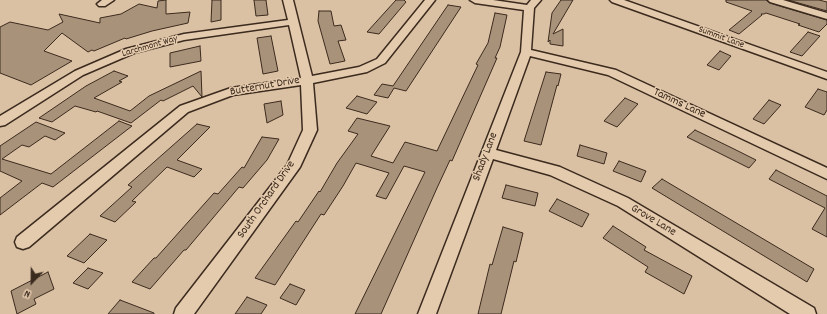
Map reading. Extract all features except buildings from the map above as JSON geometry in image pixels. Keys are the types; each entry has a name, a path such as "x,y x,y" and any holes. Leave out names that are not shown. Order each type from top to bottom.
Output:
{"street":[{"name":"South Orchard Drive","path":"183,314 293,167 310,130 307,80 288,0"},
{"name":"Butternut Drive","path":"23,242 184,109 231,92 337,76 363,70 381,61 430,0"},
{"path":"475,0 532,4"},
{"name":"Summit Lane","path":"615,0 827,76"},
{"path":"773,0 827,16"},
{"name":"Shady Lane","path":"427,314 526,52 532,4"},
{"name":"Larchmont Way","path":"0,122 79,73 130,51 184,37 293,22"},
{"name":"Tamms Lane","path":"526,52 612,72 827,174"},
{"name":"Grove Lane","path":"488,153 555,171 622,202 808,314"}]}
